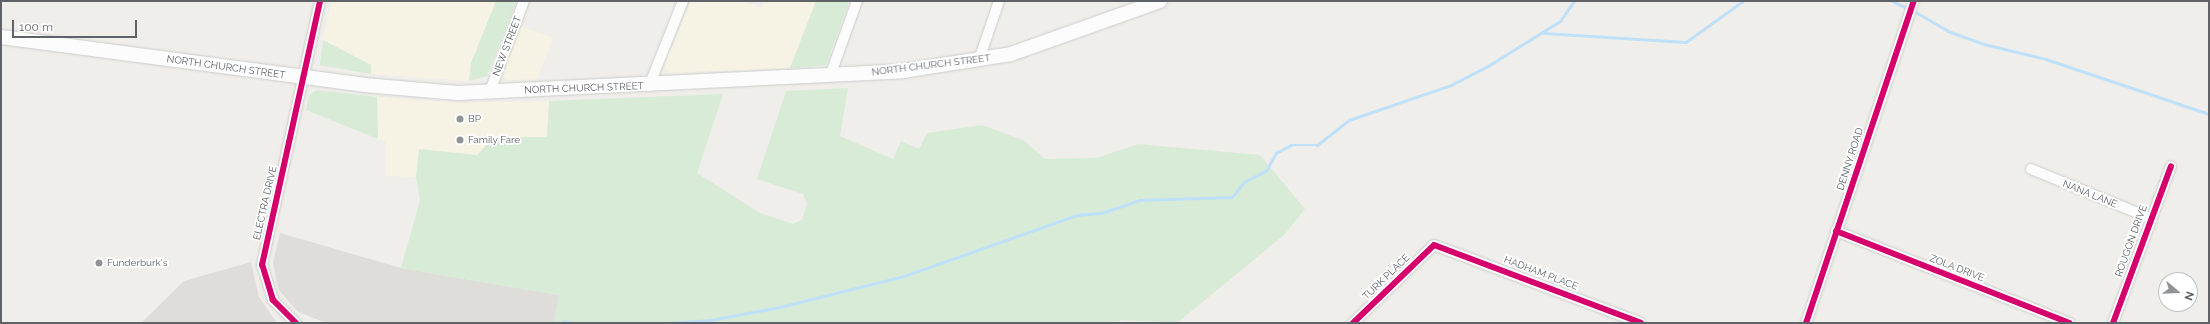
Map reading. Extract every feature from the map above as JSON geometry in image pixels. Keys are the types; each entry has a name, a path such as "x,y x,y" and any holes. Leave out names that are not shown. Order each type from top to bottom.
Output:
{"main road":[{"name":"NORTH CHURCH STREET","path":"1,37 302,77 429,91 490,92 649,86 830,76 979,60 1010,54 1160,1"}],"street":[{"name":"ELECTRA DRIVE","path":"296,323 273,300 262,265 302,77 320,1"},
{"name":"NEW STREET","path":"490,92 524,1"},
{"path":"649,86 683,1"},
{"path":"830,76 857,1"},
{"path":"979,60 999,1"},
{"name":"DENNY ROAD","path":"1806,323 1914,1"},
{"name":"ROUGON DRIVE","path":"2113,323 2150,218 2171,166"},
{"name":"NANA LANE","path":"2031,170 2150,218"},
{"name":"ZOLA DRIVE","path":"1836,231 2070,323"},
{"name":"TURK PLACE","path":"1353,323 1434,245"},
{"name":"HADHAM PLACE","path":"1434,245 1641,323"}],"shaded area":[{"path":"332,1 496,1 471,63 469,81 371,74 371,65 323,40"},
{"path":"691,1 743,1 762,8 765,1 816,1 790,68 669,73 664,66"},
{"path":"520,26 553,38 537,79 508,80 503,76"},
{"path":"377,97 461,103 549,101 547,137 494,137 477,155 419,150 416,177 386,176 386,142 378,139"},
{"path":"280,233 401,268 559,295 554,323 324,322 298,312 278,289 273,263"},
{"path":"251,262 259,297 277,323 141,323 184,281"}],"green space":[{"path":"496,1 517,1 487,76 469,81 471,63"},
{"path":"816,1 849,2 826,65 790,68"},
{"path":"323,40 371,65 371,74 320,65"},
{"path":"848,88 840,136 893,159 901,141 919,149 927,133 982,125 1023,140 1045,159 1096,158 1138,144 1260,155 1305,209 1284,235 1177,323 1120,320 1119,323 554,323 559,295 401,268 420,200 416,177 419,149 477,155 494,137 547,137 549,101 723,94 697,173 760,213 793,224 802,220 807,204 803,194 757,179 786,91"},
{"path":"317,90 377,97 378,139 306,110 309,95"}],"waterway":[{"path":"668,323 710,320 780,307 904,276 1077,215 1102,213 1139,200 1232,197 1244,182 1266,171 1276,153 1291,145 1317,145 1349,120 1451,85 1488,66 1560,21 1574,1"},
{"path":"1544,33 1686,42 1743,1"},
{"path":"1892,1 1909,9"},
{"path":"1914,11 1948,31 1984,44 2046,59 2209,114"},
{"path":"564,321 573,323"}],"cycle path":[{"path":"296,323 273,300 262,265 320,1"},
{"path":"1806,323 1914,1"},
{"path":"2113,323 2171,166"},
{"path":"1836,231 2070,323"},
{"path":"1353,323 1434,245 1641,323"}],"place":[{"name":"BP","path":"460,119"},
{"name":"Family Fare","path":"460,140"},
{"name":"Funderburk's","path":"99,263"}]}
